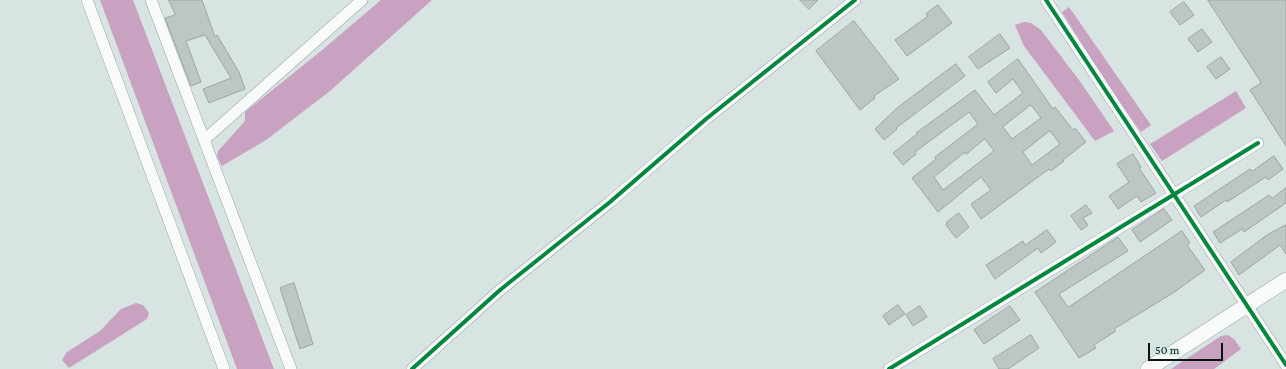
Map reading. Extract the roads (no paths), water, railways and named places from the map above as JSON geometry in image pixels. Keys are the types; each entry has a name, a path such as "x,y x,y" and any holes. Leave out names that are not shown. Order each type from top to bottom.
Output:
{"main road":[{"path":"1148,369 1286,280"}],"street":[{"path":"87,0 224,369"},
{"path":"151,0 291,369"},
{"path":"204,140 362,0"},
{"path":"412,369 500,290 610,202 706,119 855,0"},
{"path":"1046,0 1286,365"},
{"path":"889,369 1258,143"}]}
